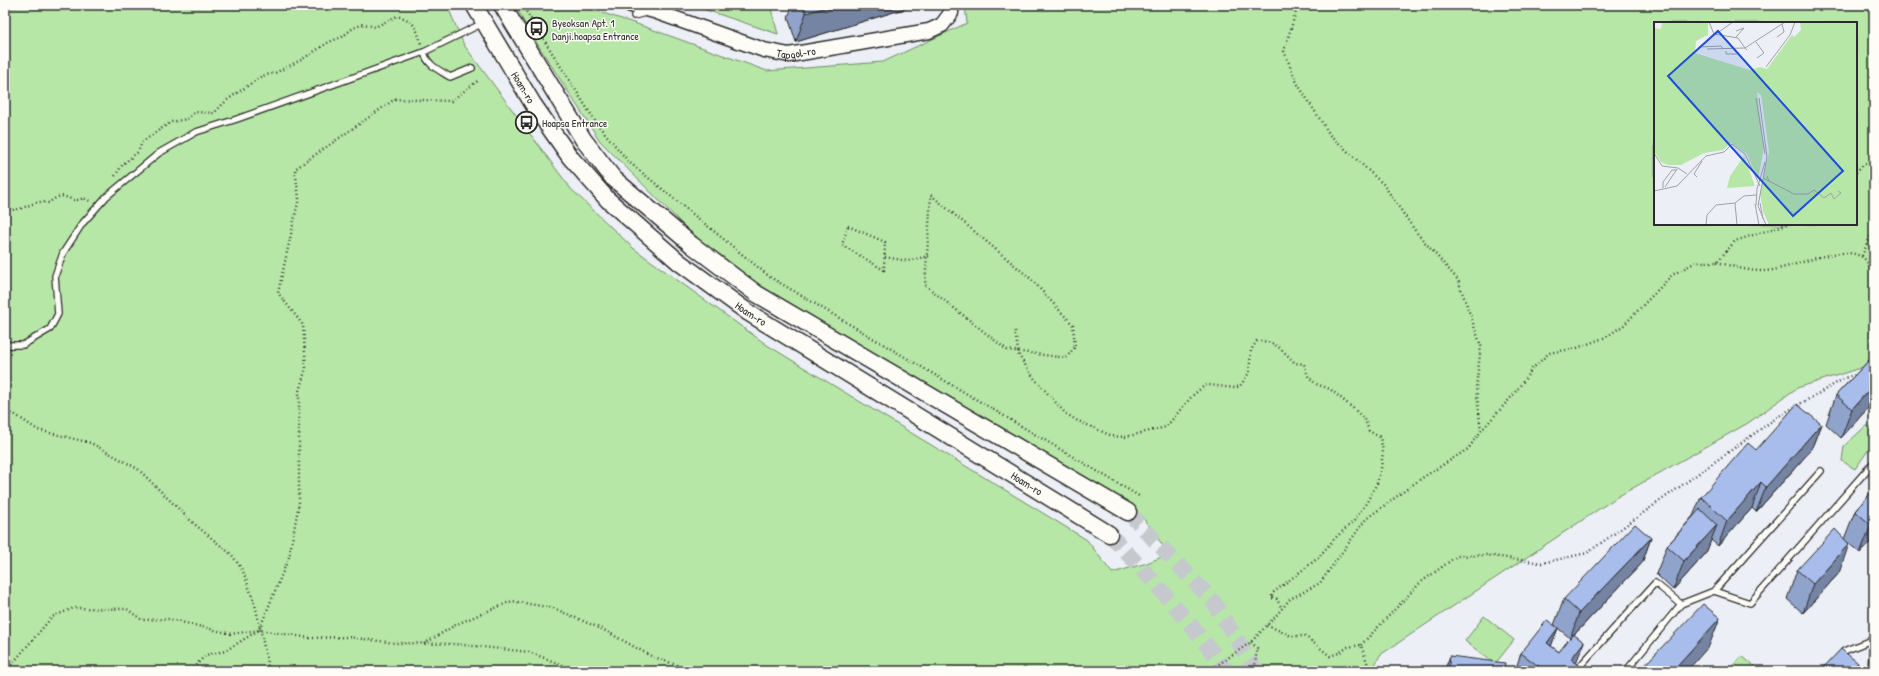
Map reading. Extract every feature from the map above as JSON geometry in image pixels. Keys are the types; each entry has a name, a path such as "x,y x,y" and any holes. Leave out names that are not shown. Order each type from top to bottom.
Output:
{"main road":[{"name":"Hoam-ro","path":"474,5 483,23 533,104 570,157 608,200 679,262 749,313 1109,534"},
{"path":"502,5 583,139 613,178 692,245 757,294 1128,512"}],"street":[{"name":"Tapgol-ro","path":"632,10 654,11 764,50 788,55 929,31 942,25 951,13 951,5"}],"lane":[{"path":"5,345 23,345 50,329 58,314 55,276 63,253 82,224 102,202 159,152 196,132 237,120 424,52 483,23"},
{"path":"424,52 426,58 431,64 450,77 472,68"},
{"path":"1714,591 1750,603 1874,462"},
{"path":"1626,671 1681,604 1714,591 1821,471"},
{"path":"1581,665 1655,583 1681,604"},
{"path":"1834,661 1844,651 1874,640 1871,671"}],"path":[{"path":"522,5 597,124 629,162 770,277 1139,496"},
{"path":"1298,5 1284,51 1298,83 1330,135 1383,184 1416,232 1458,280 1481,346 1476,387 1481,431"},
{"path":"112,180 123,164 138,152 142,142 171,122 186,119 195,112 214,113 246,85 262,76 275,73 301,60 329,42 342,37 353,28 364,24 375,27 397,16 407,18 417,29 424,52"},
{"path":"190,671 206,655 225,652 259,630 289,557 299,503 299,391 306,368 303,325 278,293 299,198 295,169 395,99 451,101 479,80"},
{"path":"1857,171 1874,160"},
{"path":"5,208 15,210 29,207 35,202 41,200 49,203 56,196 61,195 72,200 80,200 83,198 90,201 101,200 102,202"},
{"path":"931,195 1031,280 1073,326 1075,347 1066,358 1017,352 1007,350 925,285 931,195"},
{"path":"1862,256 1872,232 1874,219"},
{"path":"1717,262 1735,241 1784,225"},
{"path":"848,226 885,242 885,257 884,270 842,245 848,226"},
{"path":"1209,671 1251,642 1290,599 1320,583 1366,519 1422,478 1468,449 1481,431 1514,394 1532,368 1549,353 1577,348 1606,338 1624,325 1672,274 1696,262 1717,262 1739,269 1763,271 1793,266 1846,252 1862,256 1874,272"},
{"path":"885,257 908,261 932,255"},
{"path":"1874,308 1870,327 1874,357"},
{"path":"1015,331 1017,352 1034,378 1066,413 1076,420 1112,436 1125,437 1166,427 1192,396 1204,386 1209,385 1235,388 1240,386 1249,373 1251,350 1257,340 1266,340 1278,345 1295,363 1304,364 1308,376 1316,384 1330,389 1365,420 1369,431 1380,437 1383,451 1377,483 1367,502 1354,521 1334,539 1318,558 1274,592 1271,598 1277,599 1282,609"},
{"path":"1267,625 1291,636 1305,636 1330,656 1339,654 1348,647 1361,646 1420,583 1457,556 1486,555 1542,563 1587,553 1779,416 1847,377 1864,374"},
{"path":"5,408 38,430 91,443 138,469 192,522 232,555 243,571 252,597 269,671"},
{"path":"424,644 457,624 512,601 553,608 604,630 651,656 694,671"},
{"path":"6,671 52,617 74,608 127,609 142,620 169,619 231,634 259,630 310,638 348,637 395,643 455,644 529,652 578,671"},
{"path":"1251,642 1258,648 1255,666 1251,671"},
{"path":"1361,646 1370,671"}],"green space":[{"path":"5,5 447,5 464,45 571,189 633,248 767,345 1087,540 1112,573 1147,563 1169,554 1143,518 1078,473 973,419 857,351 706,248 600,141 529,31 515,5 578,5 637,24 767,71 883,62 967,23 965,5 1874,5 1874,365 1873,364 1797,388 1748,423 1617,497 1380,655 1372,671 5,671"},
{"path":"691,5 770,5 778,34"},
{"path":"1867,425 1874,430 1874,442 1855,469 1842,461 1844,446"},
{"path":"1484,616 1514,640 1495,664 1465,641"},
{"path":"1742,656 1760,671 1729,671"}],"building":[{"path":"804,5 833,5 806,13"},
{"path":"1874,355 1874,384 1852,409 1836,395"},
{"path":"1797,404 1821,424 1766,487 1761,482 1727,521 1701,497 1748,443 1756,450"},
{"path":"1874,489 1874,521 1871,525 1855,511"},
{"path":"1700,509 1717,525 1684,561 1667,546"},
{"path":"1635,524 1651,538 1579,613 1564,599"},
{"path":"1835,529 1849,544 1813,584 1797,570"},
{"path":"1703,604 1720,618 1674,669 1676,671 1639,671"},
{"path":"1547,620 1558,628 1547,643 1559,652 1573,634 1584,642 1571,659 1587,671 1545,671 1521,653"},
{"path":"1841,649 1858,663 1850,671 1820,671"},
{"path":"1450,656 1505,663 1504,671 1448,671"}],"tunnel":[{"path":"1128,512 1213,601 1256,671"},
{"path":"1109,534 1170,600 1226,671"}],"place":[{"name":"Byeoksan Apt. 1 Danji.hoapsa Entrance","path":"537,29"},
{"name":"Hoapsa Entrance","path":"526,123"}]}
